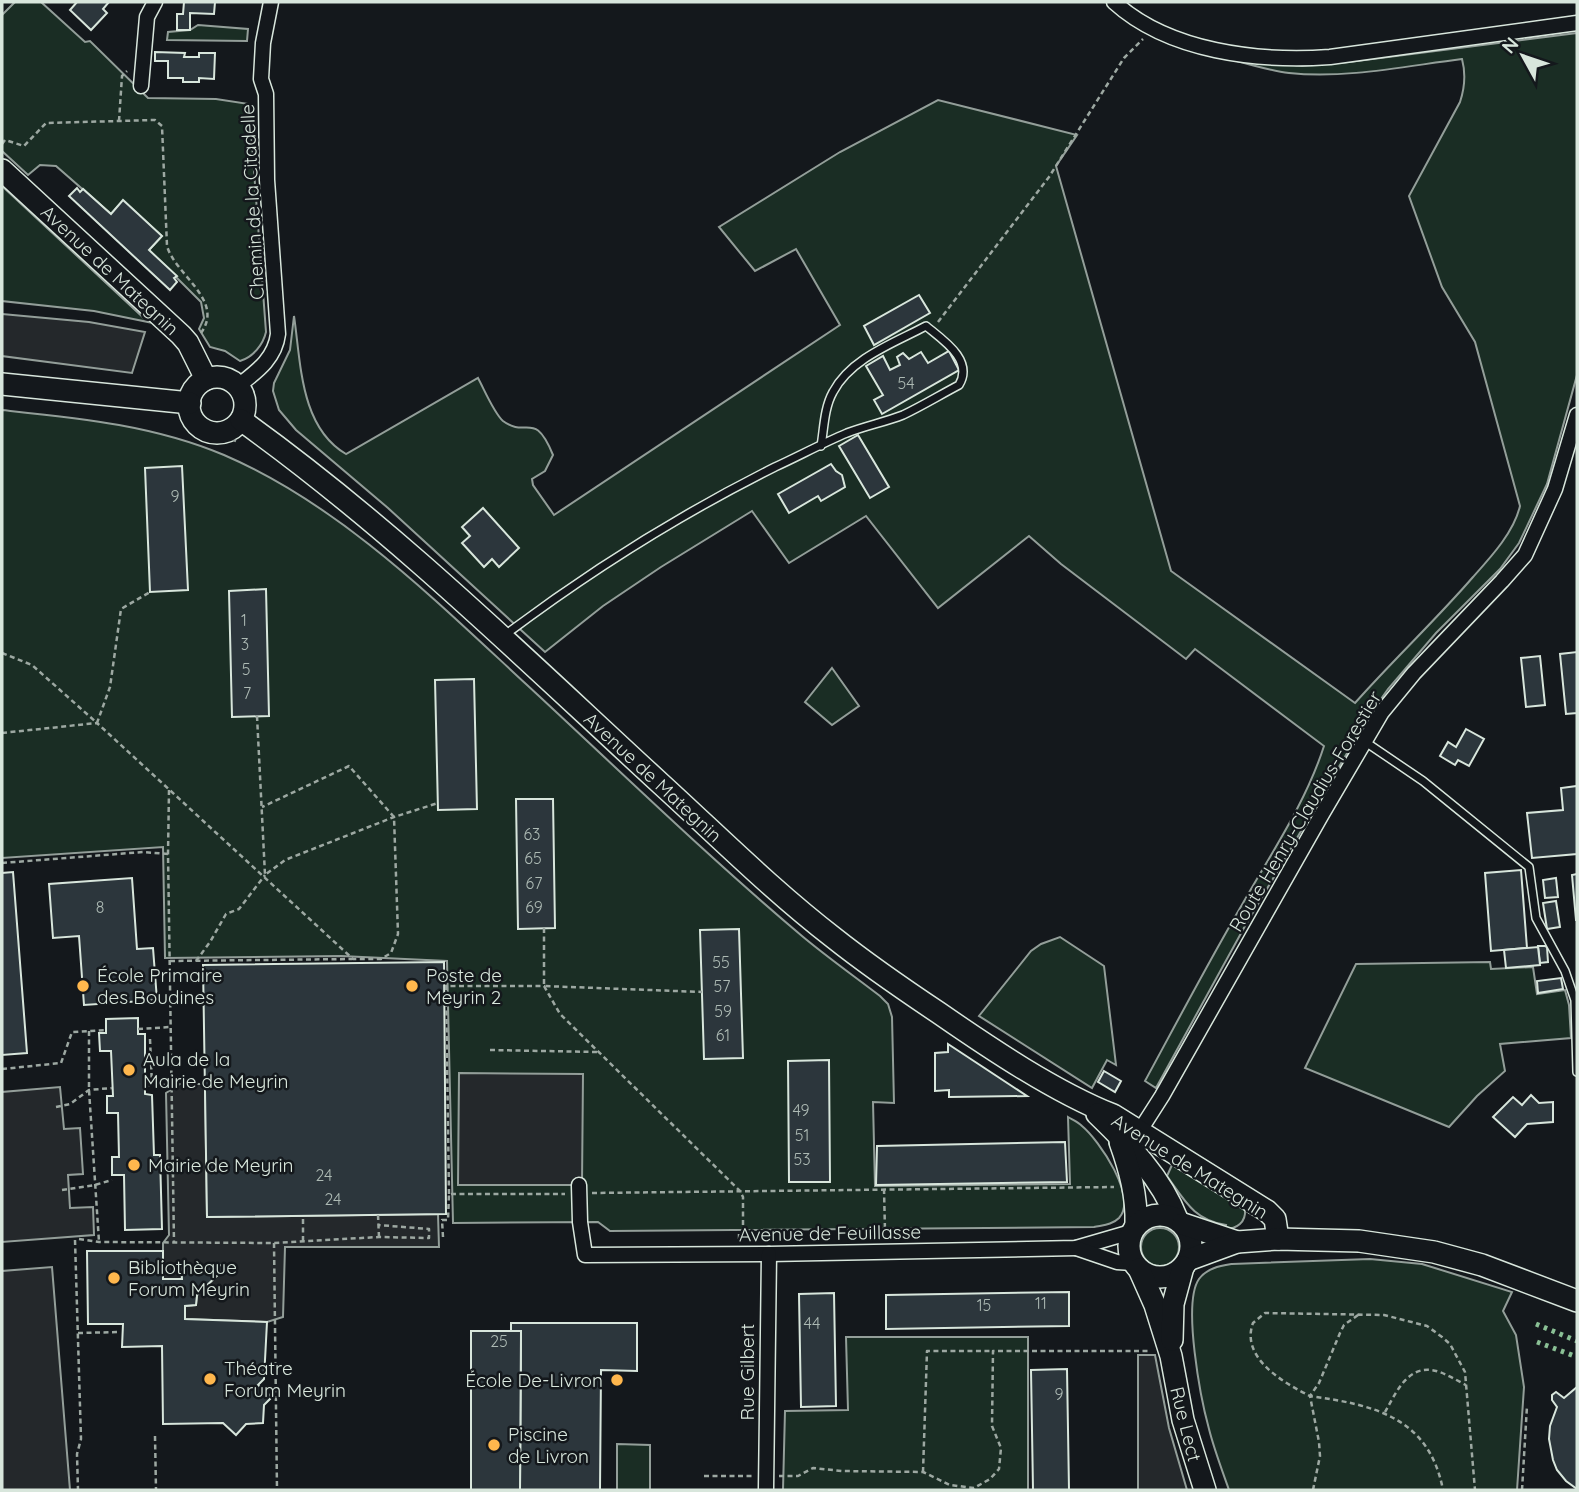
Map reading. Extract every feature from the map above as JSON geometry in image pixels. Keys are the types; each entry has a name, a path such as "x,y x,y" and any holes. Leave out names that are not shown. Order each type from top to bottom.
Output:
{"main road":[{"name":"Avenue de Mategnin","path":"2,170 170,324 188,343 206,379"},
{"path":"226,378 238,386 245,402 241,420 228,431 217,433 206,430 193,419 190,402 196,387 206,379 226,378"},
{"path":"2,384 190,402"},
{"name":"Avenue de Mategnin","path":"241,420 355,506 502,637 770,885 832,937 954,1023 1088,1105 1114,1115 1266,1211 1275,1219 1278,1239"},
{"name":"Avenue de Mategnin","path":"1088,1105 1148,1167 1180,1222 1237,1242"},
{"name":"Avenue de Mategnin","path":"1118,1136 1133,1184 1137,1208 1134,1229"},
{"path":"1165,1214 1180,1222 1188,1230 1192,1244 1186,1264 1177,1272 1161,1277 1153,1277 1136,1266 1128,1248 1134,1229 1152,1215 1165,1214"},
{"name":"Avenue de Mategnin","path":"1186,1264 1237,1242 1278,1239 1359,1241 1434,1252 1482,1265 1577,1301"},
{"name":"Rue Lect","path":"1162,1353 1173,1304 1186,1264"},
{"name":"Rue Lect","path":"1136,1266 1155,1305 1162,1353 1205,1490"}],"street":[{"path":"141,86 147,16 155,2"},
{"name":"Chemin de la Citadelle","path":"238,386 268,359 278,334 267,180 266,94 261,79 263,43 271,2"},
{"path":"1114,2 1154,31 1175,40 1215,50 1295,60 1577,23"},
{"name":"Route Henry-Claudius-Forestier","path":"1139,1132 1163,1096 1382,712 1414,673 1525,555 1558,480 1577,415"},
{"name":"Avenue de Feuillasse","path":"579,1185 580,1222 585,1255 1076,1248 1134,1229"},
{"name":"Avenue de Feuillasse","path":"1076,1248 1136,1266"},
{"name":"Rue Gilbert","path":"766,1490 769,1254"}],"lane":[{"path":"502,637 667,526 775,467 821,446 848,432 905,414 959,385 964,377 953,349 926,326 861,360 834,390 821,446"},
{"path":"1364,741 1423,780 1529,867 1536,918 1565,971 1575,1000 1577,1072"}],"path":[{"path":"931,330 1049,177 1124,58 1154,31"},
{"path":"2,144 5,140 24,146 46,123 155,120 162,126 168,251 206,306 207,321 199,335"},
{"path":"97,723 110,687 121,609 150,592"},
{"path":"2,653 32,665 265,875 352,959"},
{"path":"257,716 265,875"},
{"path":"2,733 97,723"},
{"path":"170,961 381,960 391,953 398,934 394,817 349,766 262,807"},
{"path":"169,790 174,1243"},
{"path":"196,961 226,914 239,909 265,875 285,860 394,817 438,803"},
{"path":"2,863 143,852 168,853"},
{"path":"544,928 544,986 560,1014 740,1191 743,1198 743,1234"},
{"path":"449,1194 446,986 544,986 702,992"},
{"path":"138,1029 170,1027"},
{"path":"2,1069 61,1063 72,1032 106,1030"},
{"path":"89,1031 89,1090 99,1242"},
{"path":"150,1039 152,1085"},
{"path":"490,1050 598,1052"},
{"path":"145,1085 171,1085"},
{"path":"56,1107 70,1104 89,1090 112,1088"},
{"path":"62,1190 112,1180"},
{"path":"740,1191 1124,1186"},
{"path":"884,1189 885,1231"},
{"path":"378,1215 379,1237"},
{"path":"303,1216 303,1242"},
{"path":"78,1490 78,1454 81,1439 77,1240 274,1243 379,1237 429,1238 429,1229 378,1225"},
{"path":"274,1243 277,1490"},
{"path":"1443,1490 1434,1461 1420,1438 1385,1412 1345,1401 1310,1396 1286,1384 1268,1369 1255,1353 1250,1337 1253,1323 1265,1313 1384,1315 1427,1326 1450,1344 1460,1359 1468,1386 1475,1490"},
{"path":"1313,1490 1320,1456 1310,1396 1319,1383 1340,1333 1345,1325 1359,1315"},
{"path":"78,1333 119,1332"},
{"path":"923,1472 927,1350 1162,1353"},
{"path":"779,1476 798,1476 813,1468 923,1472 950,1485 974,1488 990,1479 999,1469 1001,1448 992,1426 993,1351"},
{"path":"1385,1412 1400,1385 1424,1370 1433,1370 1468,1386"},
{"path":"1522,1490 1527,1406"},
{"path":"155,1436 156,1490"},
{"path":"704,1476 752,1476"}],"green space":[{"path":"15,2 41,2 85,42 90,41 148,98 216,99 249,104 266,332 260,346 249,357 240,361 225,351 210,347 199,329 204,318 201,302 149,250 162,236 123,201 111,214 56,166 40,165 28,175 2,151 2,15"},
{"path":"198,25 248,29 247,41 167,40 168,32 190,30"},
{"path":"1577,33 1577,375 1547,484 1519,543 1500,569 1436,633 1388,689 1369,716 1245,926 1156,1088 1145,1081 1298,807 1324,746 1195,649 1186,659 1061,564 1029,536 938,608 866,516 789,563 752,511 603,606 545,652 388,508 296,430 279,410 273,391 274,383 290,350 294,316 301,373 311,411 319,428 346,454 478,378 503,421 511,426 535,429 546,441 553,455 545,471 532,479 533,485 554,515 840,325 796,249 755,271 719,227 840,152 938,100 1077,135 1056,166 1171,571 1355,703 1487,561 1507,535 1520,506 1475,342 1442,287 1409,196 1460,102 1464,80 1462,59 1376,71 1311,74 1271,70 1215,55 1302,66"},
{"path":"2,186 148,322 94,311 2,301"},
{"path":"2,410 115,424 170,436 224,455 307,500 384,556 421,587 732,875 802,936 888,1004 892,1017 894,1103 873,1102 875,1186 1070,1184 1068,1117 1079,1123 1098,1143 1114,1169 1124,1197 1124,1209 1119,1218 1094,1227 610,1231 598,1222 453,1223 447,961 341,956 165,958 163,847 2,858"},
{"path":"832,668 859,706 832,725 805,702"},
{"path":"1060,937 1104,966 1116,1065 1107,1060 1092,1088 979,1016 1031,951"},
{"path":"1490,962 1491,969 1533,967 1537,994 1565,990 1569,1005 1571,1038 1500,1044 1505,1071 1477,1096 1449,1127 1305,1068 1356,964"},
{"path":"1172,1165 1241,1206 1245,1210 1242,1221 1237,1226 1225,1229 1226,1225 1198,1214 1167,1176"},
{"path":"1160,1228 1173,1234 1179,1247 1173,1260 1160,1266 1147,1260 1141,1247 1147,1234"},
{"path":"1370,1259 1422,1264 1512,1292 1503,1311 1516,1335 1524,1387 1517,1490 1229,1490 1211,1437 1198,1375 1192,1308 1199,1279 1210,1270 1232,1264"},
{"path":"846,1337 1028,1337 1028,1490 783,1490 785,1411 848,1410"},
{"path":"617,1444 650,1445 650,1490 617,1490"}],"shaded area":[{"path":"2,314 89,322 145,332 132,373 2,356"},
{"path":"459,1073 583,1074 582,1185 458,1185"},
{"path":"180,1084 205,1084 207,1217 438,1214 439,1247 285,1247 283,1317 267,1322 185,1319 185,1306 196,1305 197,1295 227,1266 181,1266 182,1279 163,1279 163,1243 169,1235 166,1093"},
{"path":"60,1087 64,1129 80,1128 83,1174 68,1175 70,1208 93,1207 94,1235 2,1242 2,1092"},
{"path":"52,1267 70,1490 2,1490 2,1271"},
{"path":"1138,1355 1155,1355 1169,1428 1187,1490 1138,1490"}],"building":[{"path":"77,2 109,2 103,9 107,13 91,30 70,10"},
{"path":"184,2 215,2 214,14 190,13 190,30 177,30 177,14 183,14"},
{"path":"155,52 185,53 184,57 215,53 214,79 199,78 199,82 183,82 183,78 168,78 168,61 155,61"},
{"path":"77,188 80,192 83,189 111,214 123,200 162,236 149,250 177,276 174,278 177,282 170,290 69,196"},
{"path":"919,295 930,313 874,345 864,326"},
{"path":"949,351 959,370 882,414 874,400 883,395 866,366 883,356 890,370 900,365 897,357 903,353 909,359 921,352 928,363"},
{"path":"858,435 889,487 870,498 839,446"},
{"path":"831,464 842,475 845,487 821,501 818,496 789,513 778,494"},
{"path":"182,466 188,590 150,592 145,468"},
{"path":"483,508 519,548 499,567 492,559 484,567 462,543 470,536 462,527"},
{"path":"266,589 269,716 232,717 229,591"},
{"path":"1577,652 1577,713 1566,714 1560,654"},
{"path":"1540,656 1545,705 1526,707 1521,658"},
{"path":"474,679 477,809 438,810 435,680"},
{"path":"1466,729 1484,739 1469,766 1458,760 1455,765 1440,756 1448,742 1456,747"},
{"path":"1577,786 1577,854 1532,858 1527,813 1563,810 1561,788"},
{"path":"516,799 553,799 555,928 518,929"},
{"path":"1521,870 1527,948 1491,951 1485,873"},
{"path":"13,872 27,1053 2,1055 2,873"},
{"path":"1577,874 1577,920 1576,920 1572,875"},
{"path":"132,878 137,949 153,948 157,1000 84,1005 79,936 53,938 49,884"},
{"path":"1556,878 1558,897 1545,898 1543,880"},
{"path":"1556,901 1560,927 1547,929 1543,903"},
{"path":"739,929 743,1058 704,1059 700,930"},
{"path":"1538,946 1545,946 1548,962 1540,963"},
{"path":"1538,947 1540,965 1506,968 1504,950"},
{"path":"444,962 446,1214 207,1217 203,965"},
{"path":"1561,978 1563,989 1538,993 1537,981"},
{"path":"138,1018 138,1034 145,1034 145,1094 152,1095 154,1155 160,1155 162,1229 125,1230 124,1175 112,1175 112,1157 119,1157 118,1113 107,1113 107,1096 113,1096 111,1051 100,1051 99,1033 106,1033 106,1019"},
{"path":"948,1044 1027,1096 949,1097 949,1090 935,1091 935,1053 948,1052"},
{"path":"829,1060 830,1182 789,1182 788,1061"},
{"path":"1104,1071 1121,1081 1115,1092 1098,1082"},
{"path":"1531,1095 1539,1103 1553,1102 1553,1122 1527,1124 1515,1137 1493,1117 1513,1097 1522,1105"},
{"path":"1065,1142 1067,1182 876,1185 877,1146"},
{"path":"87,1251 163,1251 163,1279 182,1279 181,1266 228,1265 197,1295 196,1305 185,1306 185,1319 267,1322 264,1379 258,1385 272,1397 264,1405 263,1423 246,1424 236,1435 223,1423 163,1424 162,1346 122,1347 123,1324 88,1324"},
{"path":"1069,1292 1069,1326 886,1329 886,1295"},
{"path":"834,1293 836,1406 801,1407 799,1294"},
{"path":"511,1323 637,1323 637,1371 601,1370 600,1490 520,1490 521,1331 511,1331"},
{"path":"471,1331 521,1331 520,1490 471,1490"},
{"path":"1067,1369 1069,1490 1033,1490 1031,1370"},
{"path":"1577,1387 1577,1489 1557,1470 1549,1439 1550,1426 1557,1407 1552,1395 1556,1392 1564,1398"}],"hedge":[{"path":"1536,1324 1577,1341"},
{"path":"1537,1342 1577,1357"}],"place":[{"name":"École Primaire des Boudines","path":"83,986"},
{"name":"Poste de Meyrin 2","path":"412,986"},
{"name":"Aula de la Mairie de Meyrin","path":"129,1070"},
{"name":"Mairie de Meyrin","path":"134,1165"},
{"name":"Bibliothèque Forum Meyrin","path":"114,1278"},
{"name":"Théatre Forum Meyrin","path":"210,1379"},
{"name":"École De-Livron","path":"617,1380"},
{"name":"Piscine de Livron","path":"494,1445"}]}
